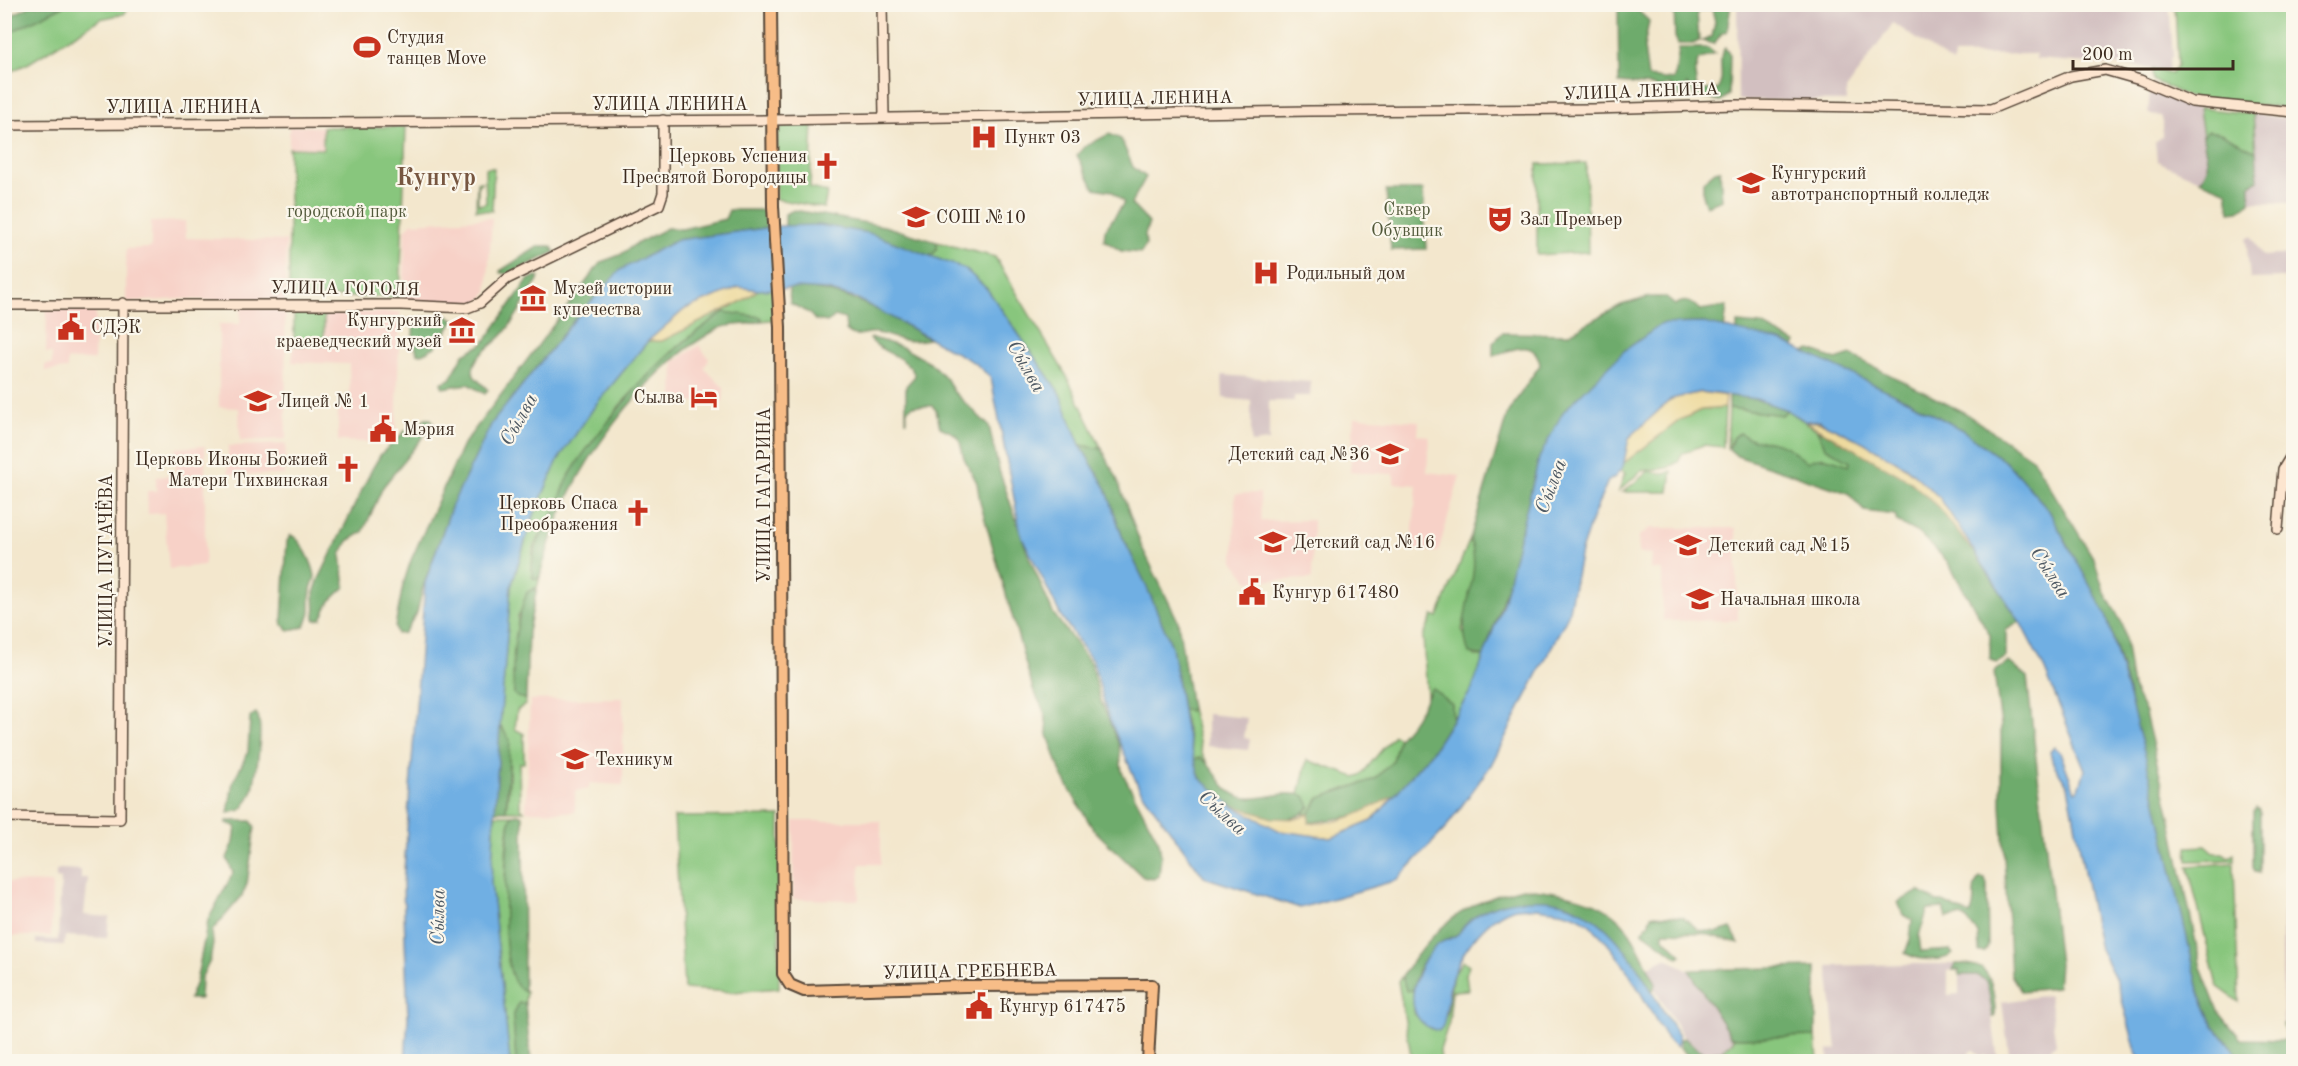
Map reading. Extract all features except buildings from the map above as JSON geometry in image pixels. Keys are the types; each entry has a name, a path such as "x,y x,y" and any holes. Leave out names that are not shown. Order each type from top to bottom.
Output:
{"main road":[{"name":"УЛИЦА ГАГАРИНА","path":"771,4 773,206 779,306 783,974 790,985"},
{"name":"УЛИЦА ГРЕБНЕВА","path":"790,985 804,991 966,986 1152,985 1148,1062"}],"street":[{"path":"882,4 884,117"},
{"name":"УЛИЦА ЛЕНИНА","path":"4,125 773,120 1737,105 1991,109 2071,76 2105,70 2140,80 2192,102 2294,112"},
{"name":"УЛИЦА ГОГОЛЯ","path":"4,305 402,304 467,308 480,303 507,279 659,205 663,193 663,120"},
{"name":"УЛИЦА ПУГАЧЁВА","path":"4,817 120,819 123,303"},
{"path":"2278,529 2283,469 2294,451"}],"shaded area":[{"path":"1737,5 2169,5 2173,55 2168,72 2143,67 2036,59 2036,54 1954,55 1953,63 1893,23 1846,90 1847,101 1738,100"},
{"path":"2150,89 2177,102 2199,108 2208,165 2207,172 2200,180 2157,161 2155,141 2162,137 2162,117 2148,113"},
{"path":"2253,114 2293,119 2293,203 2250,202 2250,185 2258,179"},
{"path":"289,126 323,127 323,149 289,148"},
{"path":"492,218 487,293 479,302 469,305 404,300 405,231 411,223"},
{"path":"185,221 186,238 286,241 285,304 183,299 126,302 126,249 151,248 151,222"},
{"path":"2251,236 2263,256 2293,254 2293,278 2250,279 2246,239"},
{"path":"47,304 96,306 94,360 67,360 67,369 45,371 45,365 52,364 52,353 46,353"},
{"path":"241,306 285,307 286,439 240,441 239,408 219,407 219,324 240,324"},
{"path":"400,312 396,435 387,443 338,441 338,401 350,401 349,364 292,362 294,345 324,345 324,313"},
{"path":"699,345 709,359 704,368 724,388 723,402 673,402 674,362"},
{"path":"1222,375 1311,382 1310,396 1294,396 1294,401 1269,401 1269,441 1251,443 1251,401 1223,398"},
{"name":"Детский сад №36","path":"1354,417 1419,421 1418,435 1429,436 1427,472 1460,476 1438,552 1411,550 1417,485 1394,483 1394,474 1350,472"},
{"path":"286,444 284,475 228,474 228,446"},
{"path":"205,446 205,565 169,569 164,513 148,514 147,491 156,491 156,477 176,475 176,448"},
{"name":"Детский сад №16","path":"1260,493 1261,521 1313,520 1312,579 1249,581 1234,562 1235,494"},
{"path":"1650,528 1736,528 1738,620 1663,621 1662,570 1651,569 1652,554 1638,553 1639,536"},
{"name":"Техникум","path":"623,698 623,785 589,783 589,789 575,791 575,812 526,811 530,700"},
{"path":"1207,714 1247,718 1244,738 1250,739 1248,750 1207,746"},
{"path":"794,821 881,821 881,864 860,864 859,900 793,899"},
{"path":"56,870 81,870 81,878 88,878 84,915 109,917 107,938 65,936 64,945 36,944 36,939 58,940 61,879 56,878"},
{"path":"5,882 52,883 51,936 5,936"},
{"path":"2293,906 2293,1021 2283,1024 2282,912"},
{"path":"1665,958 1689,970 1734,1040 1723,1050 1705,1054 1684,1038 1655,989 1656,983 1647,967"},
{"path":"1956,964 1953,970 1948,971 1948,995 1959,994 1959,975 1977,975 1987,981 1998,1061 1986,1061 1986,1056 1980,1056 1974,1050 1970,1050 1967,1058 1961,1061 1829,1061 1828,1050 1837,1049 1828,966"},
{"path":"2049,995 2056,1044 2039,1061 2020,1061 2018,1054 2009,1053 2002,1002"}],"green space":[{"path":"32,5 65,5 5,35 4,19"},
{"path":"65,5 131,5 124,14 100,19 29,63 5,74 4,35"},
{"path":"1618,5 1632,5 1649,21 1644,48 1648,77 1673,80 1679,48 1708,48 1715,54 1698,60 1695,74 1697,90 1717,90 1721,80 1721,57 1725,48 1730,55 1729,95 1721,101 1694,97 1687,84 1678,98 1676,89 1669,85 1658,88 1619,83"},
{"path":"1674,5 1731,5 1727,31 1722,33 1714,44 1702,41 1712,37 1715,22 1712,9 1697,11 1699,41 1693,44 1678,44 1675,37"},
{"path":"2175,5 2293,5 2293,109 2204,100 2186,96 2153,80 2152,69 2171,74 2178,65"},
{"path":"2199,108 2253,114 2256,151 2220,133 2208,131 2203,136"},
{"path":"813,124 810,188 827,192 824,208 776,199 777,133 783,125"},
{"name":"городской парк","path":"323,127 406,127 400,297 289,297 289,148 323,149"},
{"path":"2208,131 2220,133 2256,151 2258,180 2250,185 2250,202 2239,211 2230,212 2227,191 2200,180 2207,170 2203,136"},
{"path":"1109,134 1121,139 1133,167 1146,177 1131,204 1149,223 1145,235 1146,245 1141,253 1121,251 1104,240 1105,230 1124,203 1112,191 1094,188 1077,155 1084,147"},
{"path":"1586,163 1588,252 1537,255 1537,164"},
{"path":"485,168 494,168 492,211 476,210 477,182 482,182 478,185 478,203 479,205 486,203"},
{"path":"1720,170 1722,200 1706,206 1703,198 1703,181 1715,171"},
{"name":"Сквер Обувщик","path":"1386,190 1423,190 1426,249 1391,250"},
{"path":"729,210 766,210 766,228 677,240 621,270 575,319 492,423 452,505 423,587 417,613 404,633 397,634 395,627 403,585 411,560 463,445 601,262 620,255 667,228 682,229 725,219"},
{"path":"794,210 884,226 937,242 937,249 928,256 859,233 825,227 785,226 785,214"},
{"path":"937,242 995,257 1066,375 1102,449 1080,445 1059,392 987,289 965,269 928,256 934,254"},
{"path":"539,246 551,246 555,252 509,274 501,273 500,271"},
{"path":"539,277 538,280 510,326 475,363 474,376 488,390 485,394 468,384 443,388 441,383 450,379 464,354 483,344 528,280"},
{"path":"789,288 827,291 845,296 880,311 929,339 907,341 877,333 854,335 846,330 845,319 835,316 828,322 815,320 809,313 790,303"},
{"path":"774,289 778,319 761,321 724,312 674,350 620,405 570,474 553,514 533,548 532,575 533,578 538,579 540,576 537,588 534,588 518,616 514,694 526,699 525,705 517,710 515,729 524,734 524,763 519,763 520,807 524,811 506,811 509,753 500,725 511,587 532,520 558,460 597,403 648,341 662,341 742,301 758,290"},
{"path":"1650,297 1665,297 1675,305 1688,302 1700,310 1727,306 1724,330 1704,323 1662,324 1624,351 1539,458 1511,574 1484,656 1469,653 1464,624 1474,569 1470,539 1508,412 1540,365 1538,356 1528,348 1515,349 1493,356 1493,343 1502,333 1568,334 1621,305"},
{"path":"724,312 761,317 762,320 718,329 693,344 647,385 605,436 572,489 557,522 540,576 538,579 533,578 532,561 537,545 568,478 585,452 649,374 677,347"},
{"path":"294,313 324,313 324,345 294,345"},
{"path":"448,316 455,320 435,347 422,354 417,353 413,337 414,318"},
{"path":"1737,323 1762,325 1796,343 1794,347 1781,341 1737,333"},
{"path":"870,339 902,347 931,363 948,381 953,391 989,426 999,470 1029,557 1053,613 1091,664 1100,699 1119,745 1122,772 1159,842 1161,856 1159,876 1153,879 1143,877 1093,829 1061,773 1048,735 1045,713 1033,689 1026,665 980,502 977,483 964,458 960,441 955,434 940,427 936,410 932,406 913,406 907,410 906,422 906,386 915,376 907,364 881,349"},
{"path":"1811,350 1836,360 1851,355 1963,412 2033,459 2094,559 2104,591 2123,625 2132,687 2145,713 2172,825 2201,968 2218,1011 2241,1039 2286,1040 2283,1024 2293,1021 2293,1061 2243,1061 2214,1026 2200,995 2123,671 2106,615 2048,509 2008,464 1962,430 1913,403 1802,352"},
{"path":"1729,396 1756,399 1787,410 1782,415 1729,408"},
{"path":"1725,408 1723,447 1703,445 1683,453 1678,462 1667,468 1641,471 1619,491 1625,473 1620,470 1622,460 1625,462 1680,420 1701,410"},
{"path":"1729,408 1782,415 1787,410 1817,430 1825,447 1851,461 1849,465 1823,457 1808,463 1770,441 1752,441 1740,433 1733,437 1727,449"},
{"path":"426,419 431,419 433,424 383,487 363,532 348,541 341,555 345,587 330,601 321,619 315,620 314,593 318,581 372,469 381,454 405,431"},
{"path":"1817,430 1849,444 1898,473 1927,495 1944,512 1964,541 1974,551 2020,622 2006,630 2006,657 1997,663 1990,659 1990,635 1947,561 1920,534 1897,522 1895,515 1864,511 1848,493 1737,456 1729,449 1733,437 1740,433 1752,439 1784,445 1808,462 1823,458 1849,465 1850,461 1825,447"},
{"path":"1080,445 1102,449 1116,476 1141,545 1178,621 1191,708 1189,711 1182,709 1172,647 1122,536 1106,488"},
{"path":"1649,471 1665,474 1672,471 1669,492 1623,492"},
{"path":"291,535 306,553 315,576 311,588 310,612 307,621 304,627 289,630 283,625 282,619 287,541"},
{"path":"1470,539 1475,556 1474,577 1462,630 1475,656 1484,656 1472,689 1452,720 1452,704 1432,688 1427,696 1423,637 1433,615 1438,617"},
{"path":"537,588 528,632 526,699 514,694 515,642 519,617 527,592"},
{"path":"2009,662 2027,677 2059,964 2057,988 2021,991 2011,975 2001,805 2001,725 1994,672"},
{"path":"1432,688 1452,704 1452,720 1431,753 1395,795 1360,815 1308,823 1309,814 1319,798 1375,779 1393,761 1399,738 1415,719"},
{"path":"1191,708 1202,754 1208,763 1201,758 1194,759 1182,709 1189,711"},
{"path":"256,713 259,718 260,737 253,789 241,810 228,813 233,782 248,752 250,717"},
{"path":"500,725 510,740 506,811 495,811"},
{"path":"1394,735 1399,738 1393,761 1375,779 1319,798 1309,814 1304,814 1310,806 1299,795 1307,760 1355,777 1361,775"},
{"path":"1201,758 1211,767 1226,788 1236,795 1253,798 1296,794 1305,796 1310,806 1300,815 1286,819 1253,814 1221,797 1208,787 1200,777 1194,759"},
{"path":"2256,808 2260,810 2260,873 2255,872 2253,868 2253,812"},
{"path":"495,815 512,815 507,844 506,935 512,973 517,984 526,991 525,1003 519,1003 513,1016 516,1061 510,1061 491,882"},
{"path":"512,815 523,816 524,991 515,982 509,964 505,912 510,820"},
{"path":"780,816 779,988 733,992 684,989 674,817"},
{"path":"227,821 251,821 255,827 247,884 242,896 212,931 213,944 210,961 201,978 200,999 189,999 196,982 208,920 233,873 227,858 234,842 236,826 226,823"},
{"path":"2206,846 2214,853 2223,853 2229,857 2234,854 2234,860 2188,861 2187,847"},
{"path":"2234,863 2239,1002 2217,986 2188,866"},
{"path":"1980,878 1985,879 1987,885 1988,946 1985,952 1979,952 1978,933 1965,918 1960,916 1946,918 1943,908 1928,909 1919,936 1921,952 1950,950 1953,954 1942,959 1929,960 1905,953 1910,939 1912,920 1903,915 1898,902 1919,891 1937,902 1943,902 1970,915 1975,886"},
{"path":"1523,888 1552,891 1581,898 1595,903 1619,919 1636,943 1656,984 1652,992 1616,939 1570,905 1552,901 1521,900 1467,923 1458,934 1437,945 1418,970 1413,990 1406,991 1402,976 1440,929 1453,918 1484,900"},
{"path":"1651,916 1683,917 1699,930 1718,932 1731,928 1739,943 1702,933 1663,932 1663,937 1681,955 1678,957 1642,931 1648,925"},
{"path":"1463,961 1469,966 1466,974 1468,990 1452,991 1449,1022 1440,1050 1441,1061 1412,1061 1398,981 1402,976 1406,990 1413,990 1414,1014 1431,1029 1447,1014 1453,974"},
{"path":"1956,964 1977,966 1986,972 1991,984 1995,1017 1993,1017 1987,981 1977,975 1959,975 1959,970 1953,970"},
{"path":"1816,967 1816,1036 1736,1038 1730,1036 1689,970"},
{"path":"519,1003 525,1003 531,1061 516,1061 513,1016"},
{"path":"1730,1036 1736,1038 1816,1036 1818,1061 1745,1061 1738,1055 1723,1050 1734,1040"},
{"path":"1684,1038 1705,1054 1726,1051 1745,1061 1693,1061 1680,1048 1680,1040"}],"sand":[{"path":"739,287 758,290 742,301 662,341 648,341 685,309"},
{"path":"1701,392 1726,396 1725,408 1701,410 1680,420 1625,462 1622,460 1629,438 1671,399"},
{"path":"1805,421 1821,423 1857,438 1912,473 1944,503 1974,551 1939,508 1910,481"},
{"path":"1395,795 1372,821 1331,838 1279,831 1231,805 1272,818 1296,819 1309,814 1309,823 1320,823 1354,816"}],"water":[{"name":"Сы́лва","path":"819,225 869,233 965,269 987,289 1059,392 1080,445 1106,488 1122,536 1172,647 1184,723 1200,778 1231,805 1280,831 1331,838 1372,821 1431,753 1472,689 1503,603 1539,458 1563,412 1624,351 1662,324 1704,323 1781,341 1913,403 1962,430 2008,464 2048,509 2106,615 2145,754 2200,995 2214,1026 2243,1061 2143,1061 2137,1055 2117,982 2098,945 2068,786 2053,763 2050,752 2054,747 2060,752 2075,791 2079,789 2085,770 2045,670 2020,622 1940,498 1906,467 1863,442 1819,421 1805,421 1787,410 1756,399 1701,392 1671,399 1629,438 1623,467 1615,477 1608,481 1593,516 1581,551 1568,615 1491,765 1445,829 1397,880 1300,908 1204,877 1139,788 1108,716 1093,662 1061,616 1021,535 991,378 975,363 858,299 827,290 796,288 758,290 739,287 685,309 648,341 597,403 558,460 532,519 511,587 491,882 510,1061 405,1062 408,1018 403,885 425,583 452,505 492,423 575,319 620,270 677,240 780,226"},
{"path":"1521,900 1550,900 1577,908 1596,920 1613,936 1642,975 1679,1036 1677,1047 1667,1039 1633,979 1602,937 1590,925 1568,913 1525,907 1516,908 1496,917 1479,933 1464,952 1454,972 1443,1026 1439,1031 1426,1026 1417,1017 1413,1005 1413,993 1416,979 1429,954 1439,943 1458,934 1479,914 1499,905"}],"place":[{"name":"Студия танцев Move","path":"367,47"},
{"name":"Пункт 03","path":"984,137"},
{"name":"Церковь Успения Пресвятой Богородицы","path":"827,166"},
{"name":"Кунгурский автотранспортный колледж","path":"1751,183"},
{"name":"СОШ №10","path":"916,217"},
{"name":"Зал Премьер","path":"1500,219"},
{"name":"Родильный дом","path":"1266,273"},
{"name":"Музей истории купечества","path":"533,298"},
{"name":"СДЭК","path":"71,327"},
{"name":"Кунгурский краеведческий музей","path":"462,330"},
{"name":"Сылва","path":"704,397"},
{"name":"Лицей № 1","path":"258,401"},
{"name":"Мэрия","path":"383,429"},
{"name":"Детский сад №36","path":"1390,454"},
{"name":"Церковь Иконы Божией Матери Тихвинская","path":"348,469"},
{"name":"Церковь Спаса Преображения","path":"638,513"},
{"name":"Детский сад №16","path":"1273,542"},
{"name":"Детский сад №15","path":"1688,545"},
{"name":"Кунгур 617480","path":"1252,592"},
{"name":"Начальная школа","path":"1700,599"},
{"name":"Техникум","path":"575,759"},
{"name":"Кунгур 617475","path":"979,1006"}],"district":[{"name":"Кунгур","path":"436,177"}]}
